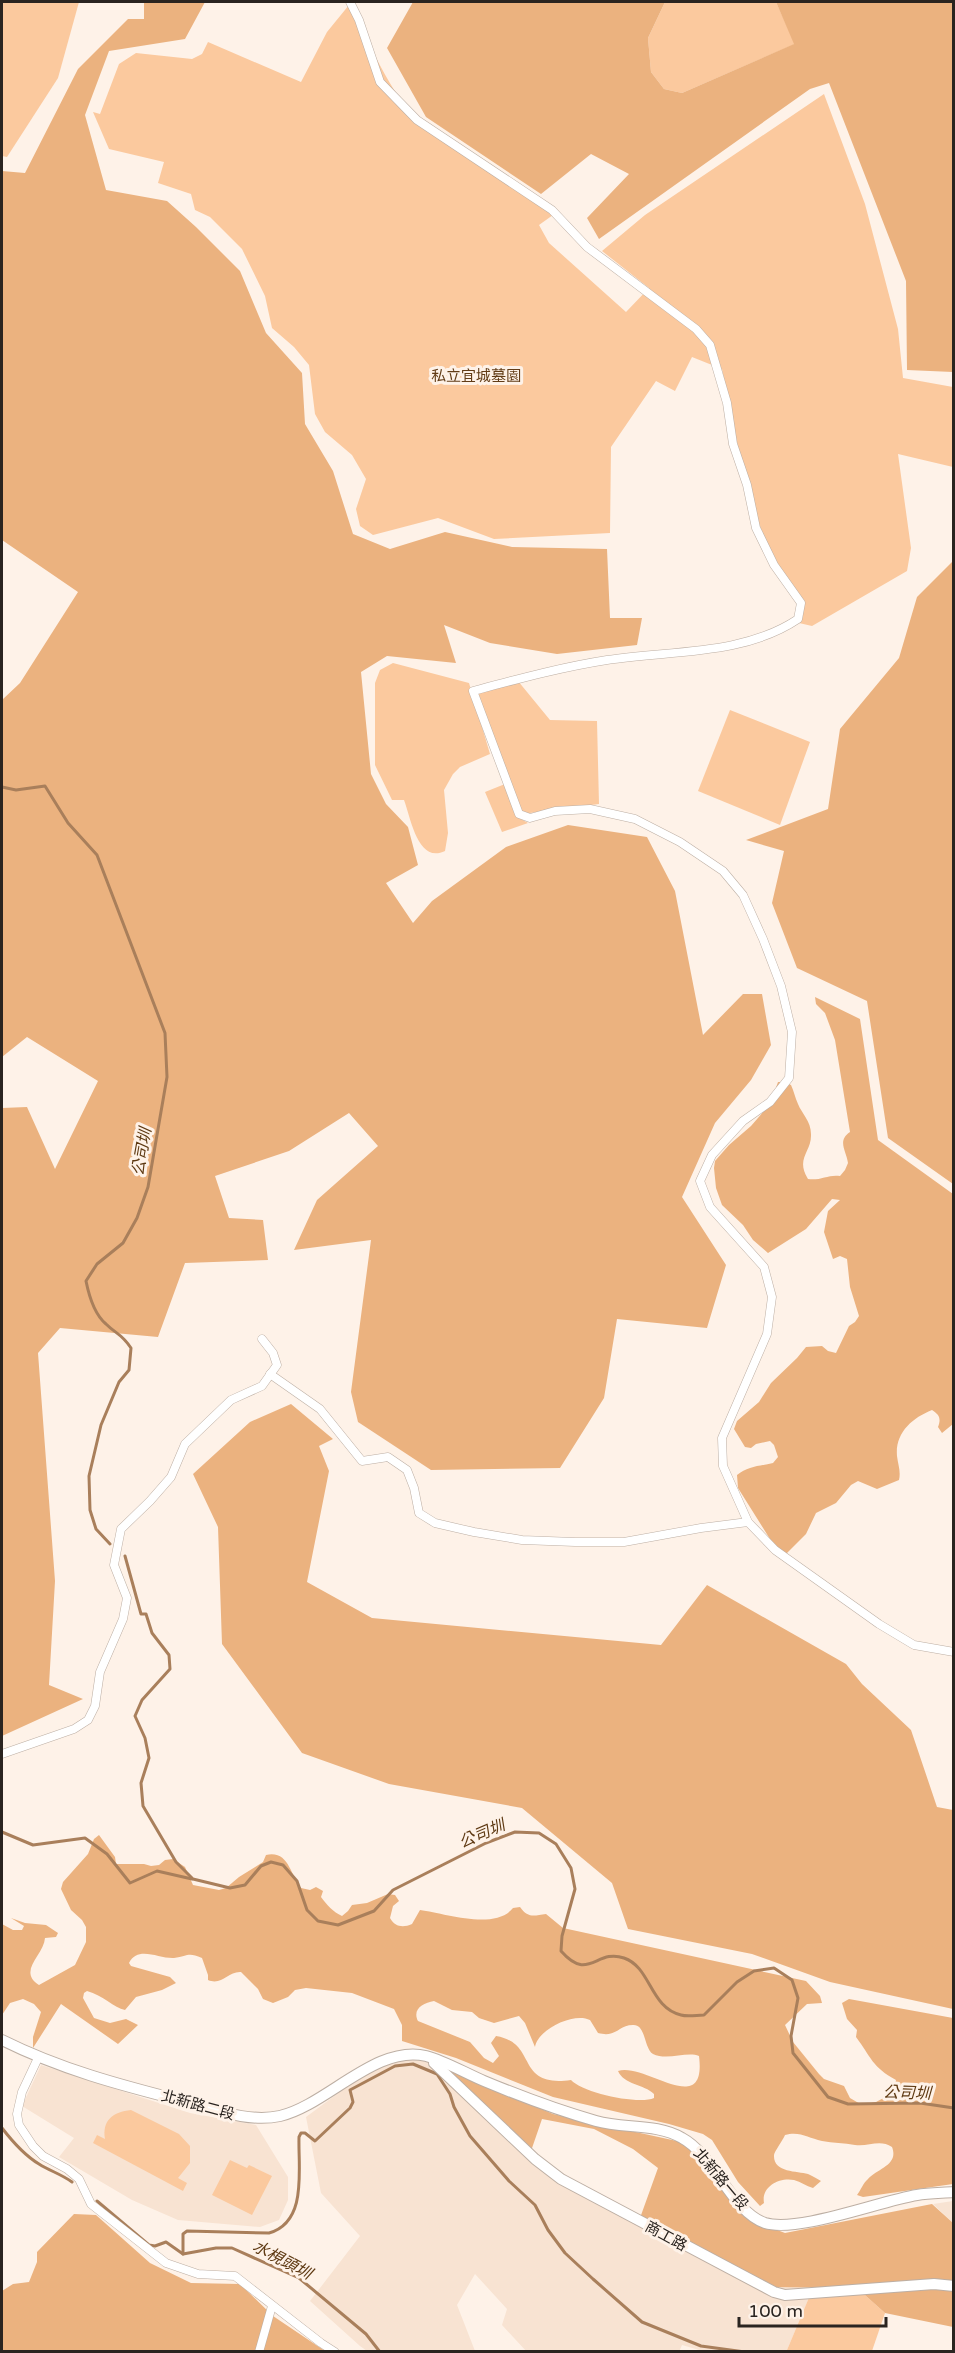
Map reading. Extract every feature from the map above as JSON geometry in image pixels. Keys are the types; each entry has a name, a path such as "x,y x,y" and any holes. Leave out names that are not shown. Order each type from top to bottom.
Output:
{"main road":[{"name":"北新路二段","path":"2,2040 38,2058 107,2082 245,2117 280,2116 397,2056 426,2056"},
{"name":"北新路一段","path":"426,2056 528,2099 599,2122 662,2130 682,2138 699,2151 748,2213 764,2222 783,2224 816,2220 917,2195 954,2192"},
{"name":"商工路","path":"426,2056 536,2159 561,2179 774,2292 785,2295 934,2284 954,2286"}],"street":[{"path":"350,2 380,82 417,120 552,210 587,247 696,329 710,345 727,404 734,444 747,485 756,528 774,565 801,603 798,619 782,630 730,645 608,660 556,669 473,691 519,814 530,818 555,811 590,809 635,819 680,842 723,872 743,895 781,986 792,1032 789,1078 770,1102 743,1121 712,1155 700,1181 711,1207 764,1267 772,1297 767,1334 722,1438 723,1466 748,1522 775,1550 879,1624 914,1645 954,1652"},
{"path":"2,1754 74,1729 88,1720 95,1706 100,1672 123,1619 128,1598 114,1565 121,1529 150,1502 171,1477 185,1444 231,1400 261,1386 277,1365 273,1353 262,1339"},
{"path":"270,1374 320,1409 362,1461 388,1457 407,1470 414,1488 419,1513 435,1523 522,1540 624,1542 748,1522"},
{"path":"38,2058 22,2092 18,2114 19,2125 43,2156 67,2169 79,2179 91,2204 166,2263 198,2274 235,2277 335,2352"},
{"path":"259,2352 272,2306"}],"shaded area":[{"path":"144,2 205,2 185,39 109,51 85,115 106,190 167,201 240,271 266,333 302,373 305,424 333,471 353,534 390,549 445,532 512,547 607,549 610,618 642,618 637,645 557,654 490,643 444,625 456,663 387,656 361,672 371,774 386,804 408,827 418,865 386,883 413,923 432,901 506,847 568,825 647,837 675,891 703,1035 743,994 762,994 771,1045 751,1080 715,1123 682,1197 726,1265 707,1328 617,1319 604,1398 560,1468 431,1470 358,1422 351,1392 371,1240 294,1250 317,1200 378,1146 349,1113 289,1151 215,1176 229,1218 263,1220 268,1260 185,1263 158,1337 60,1328 38,1353 55,1581 49,1685 83,1699 2,1736 2,1108 27,1107 55,1169 98,1081 27,1037 2,1057 2,700 20,683 78,592 2,540 2,171 25,173 78,69 128,19 144,19"},
{"path":"413,2 665,2 648,38 651,72 664,89 682,93 794,44 776,2 953,2 953,372 907,370 906,281 829,83 810,89 599,239 587,218 629,174 591,154 541,194 426,117 387,48"},
{"path":"953,561 953,1184 888,1138 867,1001 797,968 772,903 784,851 746,840 828,809 840,729 899,658 917,597"},
{"path":"815,997 860,1019 878,1140 953,1194 953,1424 942,1433 938,1427 939,1417 932,1410 918,1417 906,1427 899,1440 897,1456 899,1480 877,1489 858,1481 851,1485 836,1503 816,1513 806,1534 786,1554 775,1547 738,1488 737,1475 741,1472 773,1463 778,1457 774,1445 770,1441 756,1444 751,1448 745,1447 734,1429 737,1421 759,1402 771,1383 806,1347 822,1346 836,1353 849,1326 859,1316 850,1287 847,1259 840,1256 833,1259 824,1232 828,1211 840,1200 832,1199 806,1229 768,1253 753,1240 743,1225 722,1205 716,1188 714,1168 715,1161 729,1145 751,1126 770,1104 778,1082 785,1082 791,1085 811,1129 811,1140 803,1166 808,1179 840,1176 845,1170 848,1163 843,1142 850,1132 835,1040 825,1013 816,1004"},
{"path":"291,1404 333,1439 319,1446 329,1471 307,1582 372,1618 661,1645 707,1585 846,1664 862,1684 911,1730 937,1807 953,1810 953,2009 830,1982 752,1954 628,1929 612,1883 522,1808 389,1784 302,1753 222,1644 218,1527 193,1474 250,1422"},
{"path":"99,1835 115,1857 116,1864 151,1866 173,1859 185,1867 193,1885 219,1890 226,1888 263,1862 266,1855 274,1854 280,1856 288,1865 301,1888 310,1890 316,1887 323,1891 321,1897 330,1908 342,1916 352,1905 367,1903 388,1894 395,1895 399,1901 393,1906 390,1918 397,1925 402,1926 412,1924 420,1910 482,1920 505,1915 513,1908 520,1907 531,1915 546,1914 563,1928 806,1981 820,1996 822,2003 807,2004 785,2025 793,2042 819,2074 824,2079 844,2086 850,2098 862,2105 876,2102 893,2093 896,2080 882,2071 869,2056 856,2037 857,2030 847,2019 842,2003 849,1999 953,2018 953,2184 863,2197 857,2195 866,2181 893,2158 892,2147 878,2143 860,2145 826,2142 800,2134 790,2134 785,2135 774,2153 777,2165 786,2170 808,2174 821,2181 813,2188 789,2179 778,2181 768,2187 764,2203 760,2206 738,2182 712,2140 703,2134 553,2097 456,2058 402,2041 402,2025 394,2009 352,1993 306,1988 295,1990 288,1997 273,2003 263,1999 258,1989 241,1972 217,1981 208,1980 202,1958 194,1955 168,1958 143,1954 133,1958 129,1963 131,1966 170,1977 176,1983 162,1990 136,1997 125,2010 93,1993 87,1991 84,1993 83,1998 94,2018 110,2023 126,2019 138,2025 118,2044 61,2004 33,2048 33,2037 41,2012 34,2004 23,1999 10,2003 2,2015 2,1924 13,1930 22,1930 24,1926 11,1918 25,1923 46,1925 58,1933 56,1937 45,1938 31,1968 33,1980 39,1985 75,1965 86,1942 86,1927 71,1910 61,1889 63,1882 88,1854 94,1839","holes":["434,2001 452,2010 472,2012 479,2018 494,2023 519,2016 525,2023 535,2047 538,2040 550,2028 575,2018 590,2020 598,2033 604,2034 613,2033 628,2026 637,2026 643,2032 653,2054 664,2057 699,2056 699,2075 694,2084 684,2086 630,2070 618,2071 629,2082 654,2094 654,2098 647,2100 624,2099 599,2093 577,2085 571,2080 553,2081 541,2077 534,2071 518,2047 509,2040 496,2036 491,2043 499,2056 493,2063 484,2058 470,2042 418,2021 416,2013 420,2007"]},
{"path":"391,2054 427,2059 531,2151 573,2181 640,2218 813,2288 787,2350 706,2352 682,2345 679,2352 527,2352 502,2325 507,2309 475,2274 457,2305 475,2351 367,2351 360,2346 310,2301 360,2236 321,2193 306,2117"},
{"path":"427,2059 553,2114 686,2143 746,2218 785,2233 932,2204 953,2223 953,2327 885,2313 857,2288 772,2287 640,2218 658,2168 633,2149 594,2129 542,2119 531,2151"},
{"path":"41,2065 190,2113 256,2125 288,2177 288,2200 279,2220 260,2227 178,2220 132,2200 59,2157 74,2138 22,2106"},
{"path":"953,2201 953,2223 933,2204"},
{"path":"74,2214 96,2215 150,2263 191,2283 240,2284 273,2316 325,2351 2,2351 2,2291 13,2284 29,2282 37,2262 37,2252"}],"green space":[{"path":"2,2 79,2 58,78 7,157 2,156"},
{"path":"665,2 776,2 795,44 682,93 664,89 651,72 648,38"},
{"name":"私立宜城墓園","path":"349,5 395,91 418,121 433,135 553,215 539,225 549,243 626,312 649,288 602,251 645,215 824,94 865,204 898,329 903,378 953,387 953,467 898,454 911,548 907,571 812,626 799,623 803,608 769,547 748,488 722,369 692,357 675,391 656,381 611,447 610,533 494,539 438,518 373,535 360,526 356,509 366,479 352,455 325,432 315,414 309,365 294,347 272,328 265,296 242,249 210,217 195,210 191,194 158,183 164,162 109,149 93,112 100,114 119,64 136,53 192,59 202,54 208,42 301,82 327,32"},
{"path":"393,663 469,683 490,754 460,767 444,790 448,833 445,851 436,853 422,846 413,828 404,800 392,800 375,765 375,683 380,670"},
{"path":"518,681 550,720 597,721 599,804 522,814 477,692"},
{"path":"730,710 810,742 780,825 698,791"},
{"path":"505,784 516,816 528,823 502,832 485,792"},
{"path":"131,2110 179,2134 190,2146 190,2163 178,2178 187,2183 183,2191 93,2143 97,2135 105,2139 105,2127 110,2118"},
{"path":"230,2160 247,2168 249,2165 272,2176 252,2215 212,2195"},
{"path":"813,2288 857,2288 885,2313 872,2351 794,2352 787,2350"}],"waterway":[{"name":"公司圳","path":"2,787 16,790 45,786 68,823 97,855 165,1033 167,1077 148,1187 137,1218 123,1243 97,1264 86,1281 90,1299 98,1315 131,1348 129,1370 119,1382 101,1425 89,1476 90,1510 96,1529 110,1544"},
{"name":"公司圳","path":"125,1556 141,1614 146,1614 152,1633 169,1655 170,1669 142,1700 135,1716 145,1738 149,1758 141,1783 143,1806 176,1862 193,1879 230,1888 245,1885 261,1866 271,1862 283,1865 297,1881 307,1910 318,1921 338,1925 374,1911 393,1890 486,1843 515,1832 539,1833 556,1844 571,1868 575,1889 562,1936 561,1951 571,1960 586,1965 606,1957 624,1958 640,1970 663,2004 671,2011 687,2016 704,2015 737,1982 754,1971 774,1968 792,1980 798,1998 791,2036 793,2053 828,2097 848,2104 920,2103 954,2108"},
{"path":"2,1832 33,1845 85,1838 107,1854 130,1883 157,1871 192,1879"},
{"name":"公司圳","path":"183,2254 183,2234 187,2231 269,2233 281,2227 290,2218 298,2193 301,2133 305,2133 315,2141 350,2108 353,2102 350,2090 395,2066 413,2064 437,2074 450,2094 454,2107 470,2136 509,2181 535,2205 548,2230 565,2253 642,2322 701,2346 745,2352"},
{"name":"水梘頭圳","path":"2,2128 28,2156 72,2182"},
{"name":"水梘頭圳","path":"97,2201 149,2245 155,2246 166,2242 183,2254 216,2248 232,2248 299,2278 366,2334 380,2352"}]}
